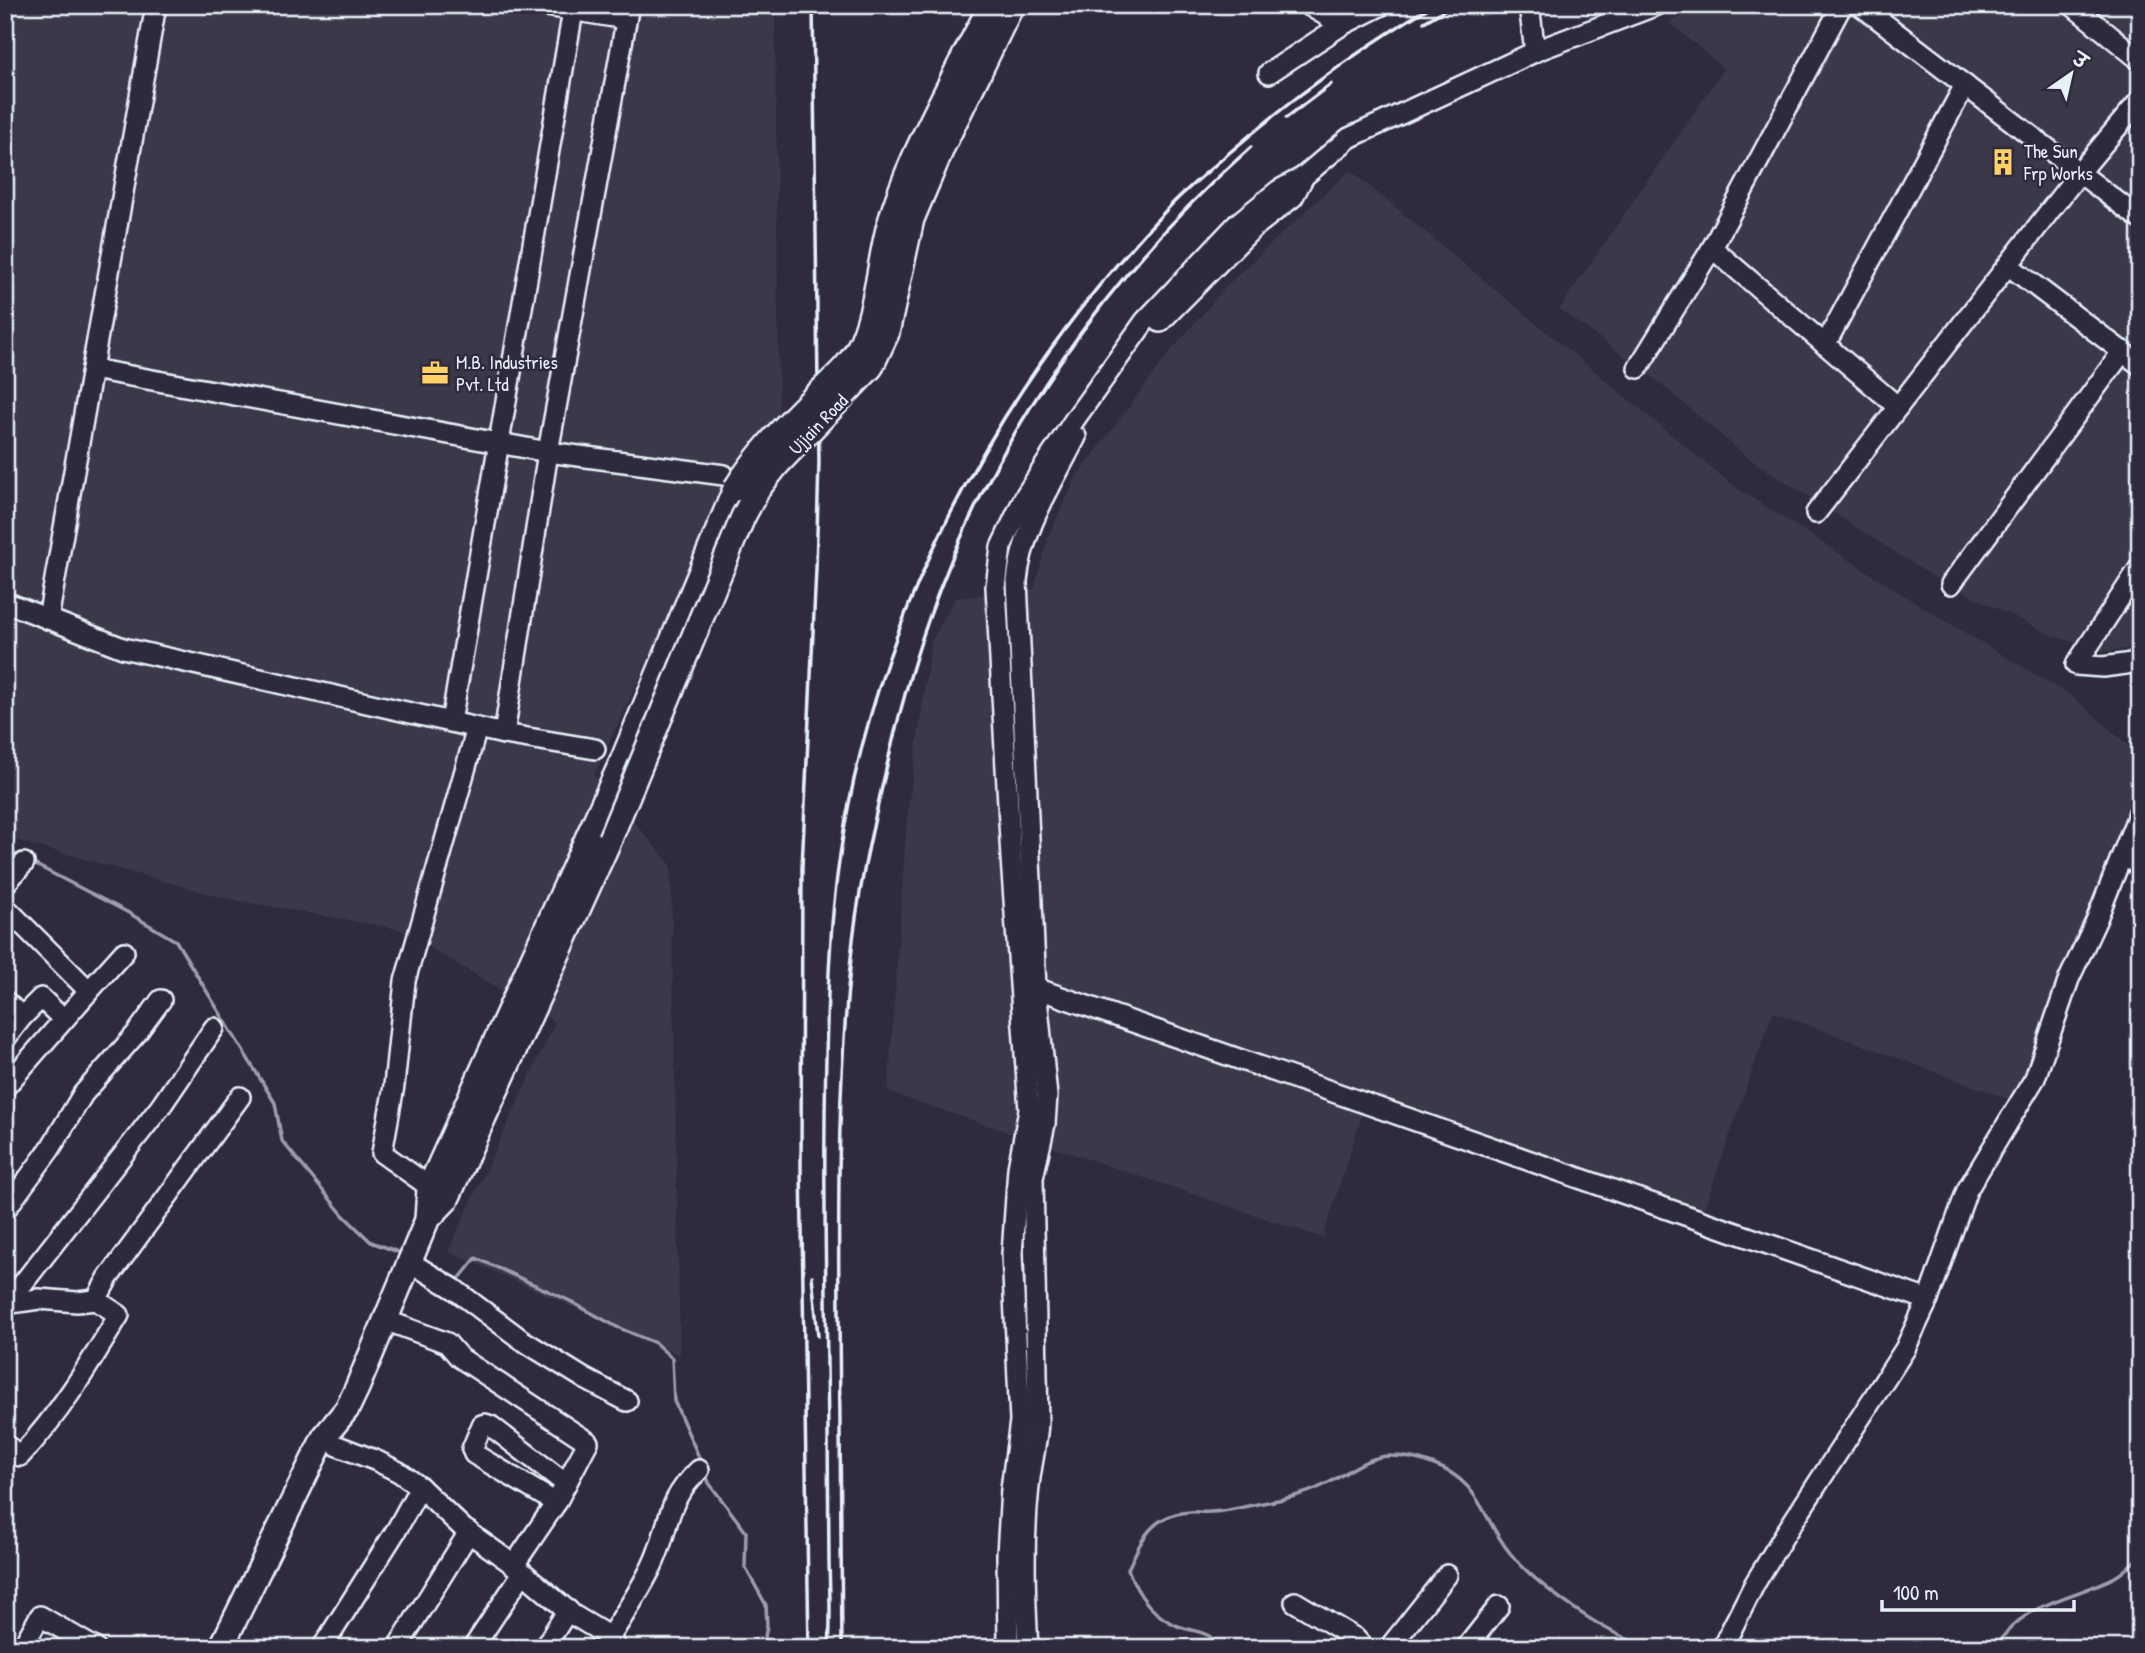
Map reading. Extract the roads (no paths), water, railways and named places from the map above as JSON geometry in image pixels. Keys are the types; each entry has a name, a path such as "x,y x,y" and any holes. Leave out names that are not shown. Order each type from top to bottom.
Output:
{"main road":[{"path":"235,1648 338,1446 347,1409 408,1261 735,489 747,469 773,438 856,353 864,336 900,190 970,68 991,5"},
{"name":"Ujjain Road","path":"448,1170 610,839 743,517 758,489 871,367 887,333 912,219 943,146 970,68 1012,5"},
{"path":"221,1648 324,1437 347,1409"}],"street":[{"path":"48,619 156,5"},
{"path":"504,734 548,452 628,12 540,5"},
{"path":"1307,5 1342,25"},
{"path":"1269,73 1342,25 1382,5"},
{"path":"1529,5 1535,52"},
{"path":"1008,1648 1007,1555 1011,1489 1020,1421 1012,1254 1018,1168 1029,1110 1028,985 996,587 1000,547 1025,496 1074,419 1145,321 1238,223 1279,190 1303,177 1349,138 1535,52 1657,5"},
{"path":"1638,368 1712,248 1842,5"},
{"path":"1860,5 2140,219"},
{"path":"2072,5 2140,60"},
{"path":"452,722 574,8"},
{"path":"1825,345 1965,85"},
{"path":"1816,513 2079,173 2140,100"},
{"path":"1712,248 1898,407"},
{"path":"2009,266 2140,365"},
{"path":"1951,584 2123,351"},
{"path":"92,369 499,444 724,475"},
{"path":"2080,660 2140,567"},
{"path":"5,602 123,648 504,734 595,749"},
{"path":"2080,660 2140,654"},
{"path":"2080,660 2103,667 2140,663"},
{"path":"438,1194 382,1153 394,1086 405,981 477,728"},
{"path":"1724,1643 1755,1583 1785,1534 1905,1349 1928,1300 1967,1190 2035,1078 2069,979 2096,921 2140,810"},
{"path":"2122,856 2140,865"},
{"path":"5,884 23,863"},
{"path":"5,907 89,991"},
{"path":"5,1087 124,953"},
{"path":"1028,985 1928,1300"},
{"path":"1028,985 1047,1096 1045,1124 1033,1178 1038,1422 1035,1457 1029,1483 1024,1566 1028,1648"},
{"path":"5,1039 41,998 63,1019"},
{"path":"5,1210 50,1149 83,1094 136,1034 161,1000"},
{"path":"5,1001 22,1017"},
{"path":"7,1303 162,1106 214,1028"},
{"path":"96,1300 108,1278 240,1097"},
{"path":"408,1261 454,1289 522,1340 563,1363 584,1379 627,1401"},
{"path":"6,1437 20,1456 39,1436 78,1384 119,1315 96,1300 77,1302 39,1299 7,1303"},
{"path":"385,1320 447,1343 459,1357 588,1442 473,1648"},
{"path":"556,1503 474,1454 472,1449 482,1425 491,1426 566,1484"},
{"path":"338,1446 399,1472 469,1532 613,1645 652,1565 676,1498 699,1470"},
{"path":"322,1648 420,1488"},
{"path":"397,1648 469,1532"},
{"path":"1389,1648 1447,1575"},
{"path":"1295,1602 1355,1638 1364,1648"},
{"path":"1466,1648 1499,1606"},
{"path":"544,1648 568,1610"},
{"path":"22,1648 40,1616 95,1648"}],"waterway":[{"path":"5,849 22,858"},
{"path":"32,863 127,912 176,941 275,1103 282,1141 343,1215 371,1242 404,1254"},
{"path":"446,1273 459,1279 476,1258 655,1343 672,1358 674,1401 702,1464"},
{"path":"1221,1648 1207,1635 1169,1622 1147,1603 1136,1587 1128,1569 1149,1530 1165,1518 1176,1514 1223,1511 1301,1494 1324,1485 1365,1462 1391,1456 1427,1462 1461,1480 1471,1490 1500,1540 1538,1581 1597,1623 1637,1643 1654,1648"},
{"path":"706,1474 709,1483 746,1532 745,1567 766,1605 767,1626 763,1648"},
{"path":"1995,1648 2019,1620 2049,1604 2115,1577 2140,1556"},
{"path":"1685,1648 1693,1645 1697,1648"}],"railway":[{"path":"809,1648 801,1168 802,867 819,462 813,5"},
{"path":"829,1648 825,1133 830,954 841,849 862,746 893,645 934,548 982,455 1039,366 1103,282 1173,203 1272,117 1324,77 1433,5"},
{"path":"1424,22 1453,5"},
{"path":"1286,118 1331,84"},
{"path":"842,1648 839,1225 844,1047 851,958 861,888 894,734 916,656 955,551 986,485 1021,422 1103,303 1149,248 1251,147"},
{"path":"812,1276 818,1336"}],"place":[{"name":"The Sun Frp Works","path":"2003,162"},
{"name":"M.B. Industries Pvt. Ltd","path":"435,373"}]}
